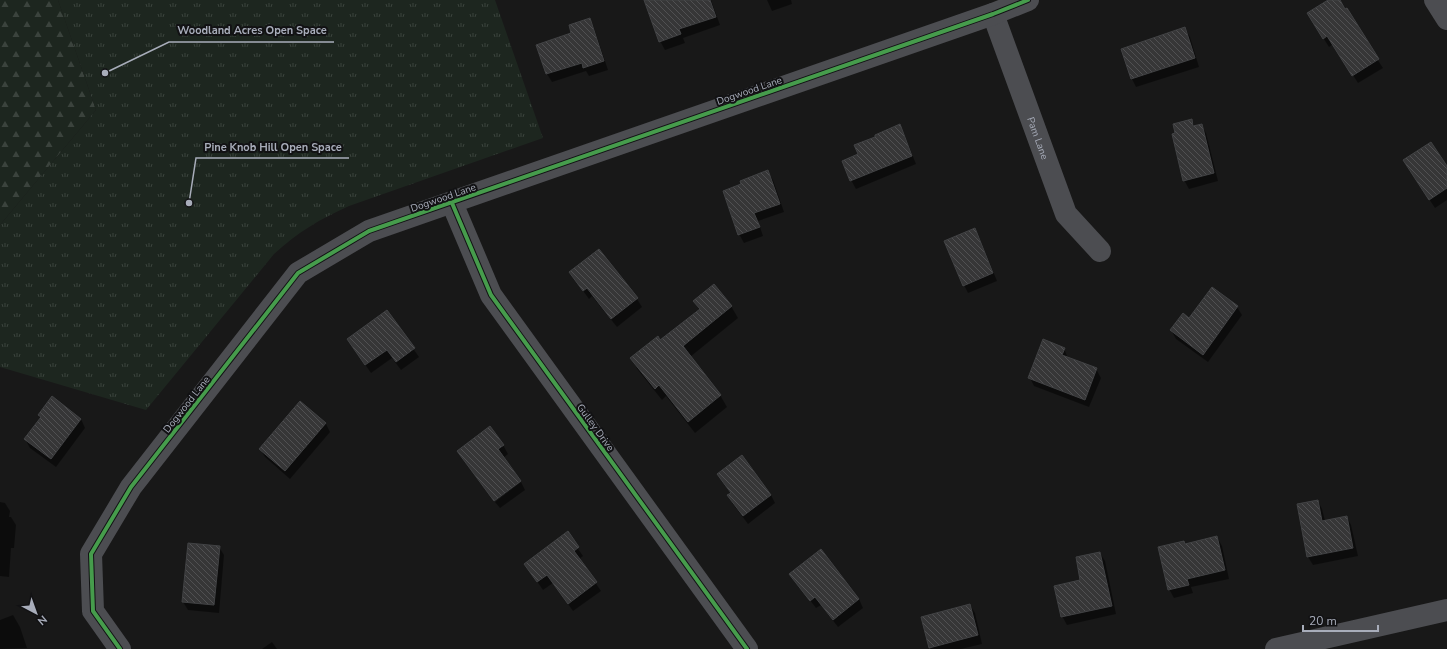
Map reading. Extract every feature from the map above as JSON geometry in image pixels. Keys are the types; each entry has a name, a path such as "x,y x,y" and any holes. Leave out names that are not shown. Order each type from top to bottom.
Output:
{"street":[{"name":"Dogwood Lane","path":"120,649 93,611 91,554 131,487 298,273 369,231 993,14 1028,0"},
{"path":"1435,0 1447,19"},
{"name":"Pam Lane","path":"993,14 1066,214 1100,251"},
{"name":"Gulley Drive","path":"452,203 491,295 747,649"},
{"path":"1276,649 1447,610"}],"green space":[{"path":"0,0 58,0 96,110 0,225"},
{"path":"58,0 495,0 543,138 349,206 319,221 301,233 274,254 146,410 0,367 0,225 96,110"}],"building":[{"path":"644,0 710,0 716,17 679,29 681,34 659,42"},
{"path":"1328,0 1340,0 1345,9 1347,8 1379,59 1352,76 1327,36 1323,39 1307,13"},
{"path":"590,18 604,61 583,68 582,63 546,74 536,45 571,33 569,25"},
{"path":"1185,27 1195,58 1131,79 1121,49"},
{"path":"1192,119 1193,126 1202,124 1214,173 1183,181 1172,134 1175,133 1173,124"},
{"path":"900,124 912,156 850,181 842,161 858,154 854,145 875,137 875,135"},
{"path":"1431,142 1447,166 1447,188 1429,200 1403,160"},
{"path":"768,170 780,204 754,213 760,227 738,235 723,191 741,184 740,181"},
{"path":"975,228 993,273 963,286 944,241"},
{"path":"599,249 638,298 611,319 587,288 583,291 569,272"},
{"path":"714,284 732,306 683,346 721,395 688,422 659,385 655,389 630,358 658,336 660,340 700,309 693,301"},
{"path":"1212,287 1238,306 1203,355 1170,330 1183,313 1189,318"},
{"path":"387,310 415,348 396,362 387,350 365,365 347,339"},
{"path":"1043,339 1065,348 1062,355 1097,368 1085,400 1028,378"},
{"path":"52,396 81,419 51,459 24,439 41,417 38,415"},
{"path":"300,401 326,423 285,471 259,449"},
{"path":"490,426 504,445 498,449 521,481 494,501 457,451"},
{"path":"742,455 771,495 743,516 727,495 731,493 717,474"},
{"path":"1318,500 1322,521 1347,516 1353,548 1307,557 1297,504"},
{"path":"568,531 579,547 574,551 597,582 568,604 547,575 537,582 524,564"},
{"path":"1217,536 1225,570 1187,579 1189,585 1168,590 1158,547 1184,541 1185,544"},
{"path":"188,543 220,546 214,605 182,602"},
{"path":"821,549 859,599 833,620 815,597 810,601 789,574"},
{"path":"1100,552 1112,606 1061,617 1054,586 1080,580 1076,557"},
{"path":"970,604 978,635 929,648 921,617"}],"cycle path":[{"path":"120,649 93,611 91,554 131,487 298,273 369,231 993,14 1028,0"},
{"path":"452,203 491,295 747,649"}],"place":[{"name":"Woodland Acres Open Space","path":"105,73"},
{"name":"Pine Knob Hill Open Space","path":"189,203"}]}
